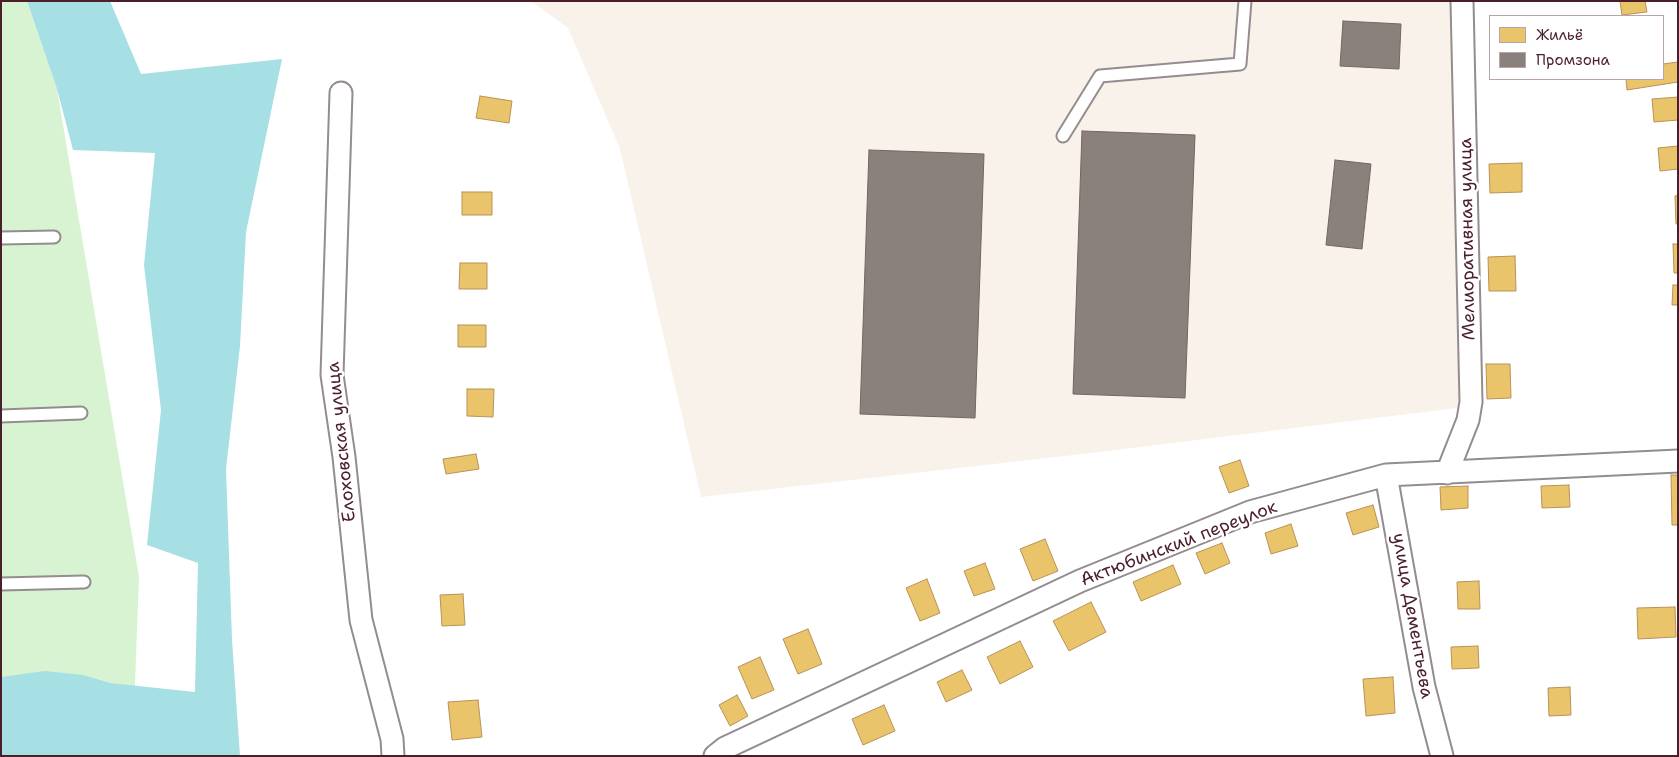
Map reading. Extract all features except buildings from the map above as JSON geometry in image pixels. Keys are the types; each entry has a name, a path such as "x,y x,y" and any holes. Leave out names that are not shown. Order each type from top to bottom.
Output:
{"street":[{"name":"Мелиоративная улица","path":"1447,472 1468,420 1471,402 1462,1"},
{"name":"Елоховская улица","path":"341,93 332,374 344,457 360,620 392,739 393,756"},
{"name":"Актюбинский переулок","path":"714,756 725,748 1080,581 1250,512 1386,475 1678,461"},
{"name":"улица Дементьева","path":"1386,475 1424,687 1442,756"}],"lane":[{"path":"1063,136 1100,76 1240,64 1245,1"},
{"path":"1,238 54,237"},
{"path":"1,416 81,413"},
{"path":"1,584 84,582"}],"shaded area":[{"path":"531,1 1456,1 1465,407 1083,454 701,497 620,149 568,28"}],"green space":[{"path":"1,1 27,1 57,89 139,577 134,710 1,756"}],"water":[{"path":"27,1 110,1 141,74 282,59 246,232 240,346 226,469 232,640 240,756 1,756 1,677 45,671 83,675 110,683 195,692 198,563 147,545 161,410 144,265 155,153 73,150 57,89"}]}
